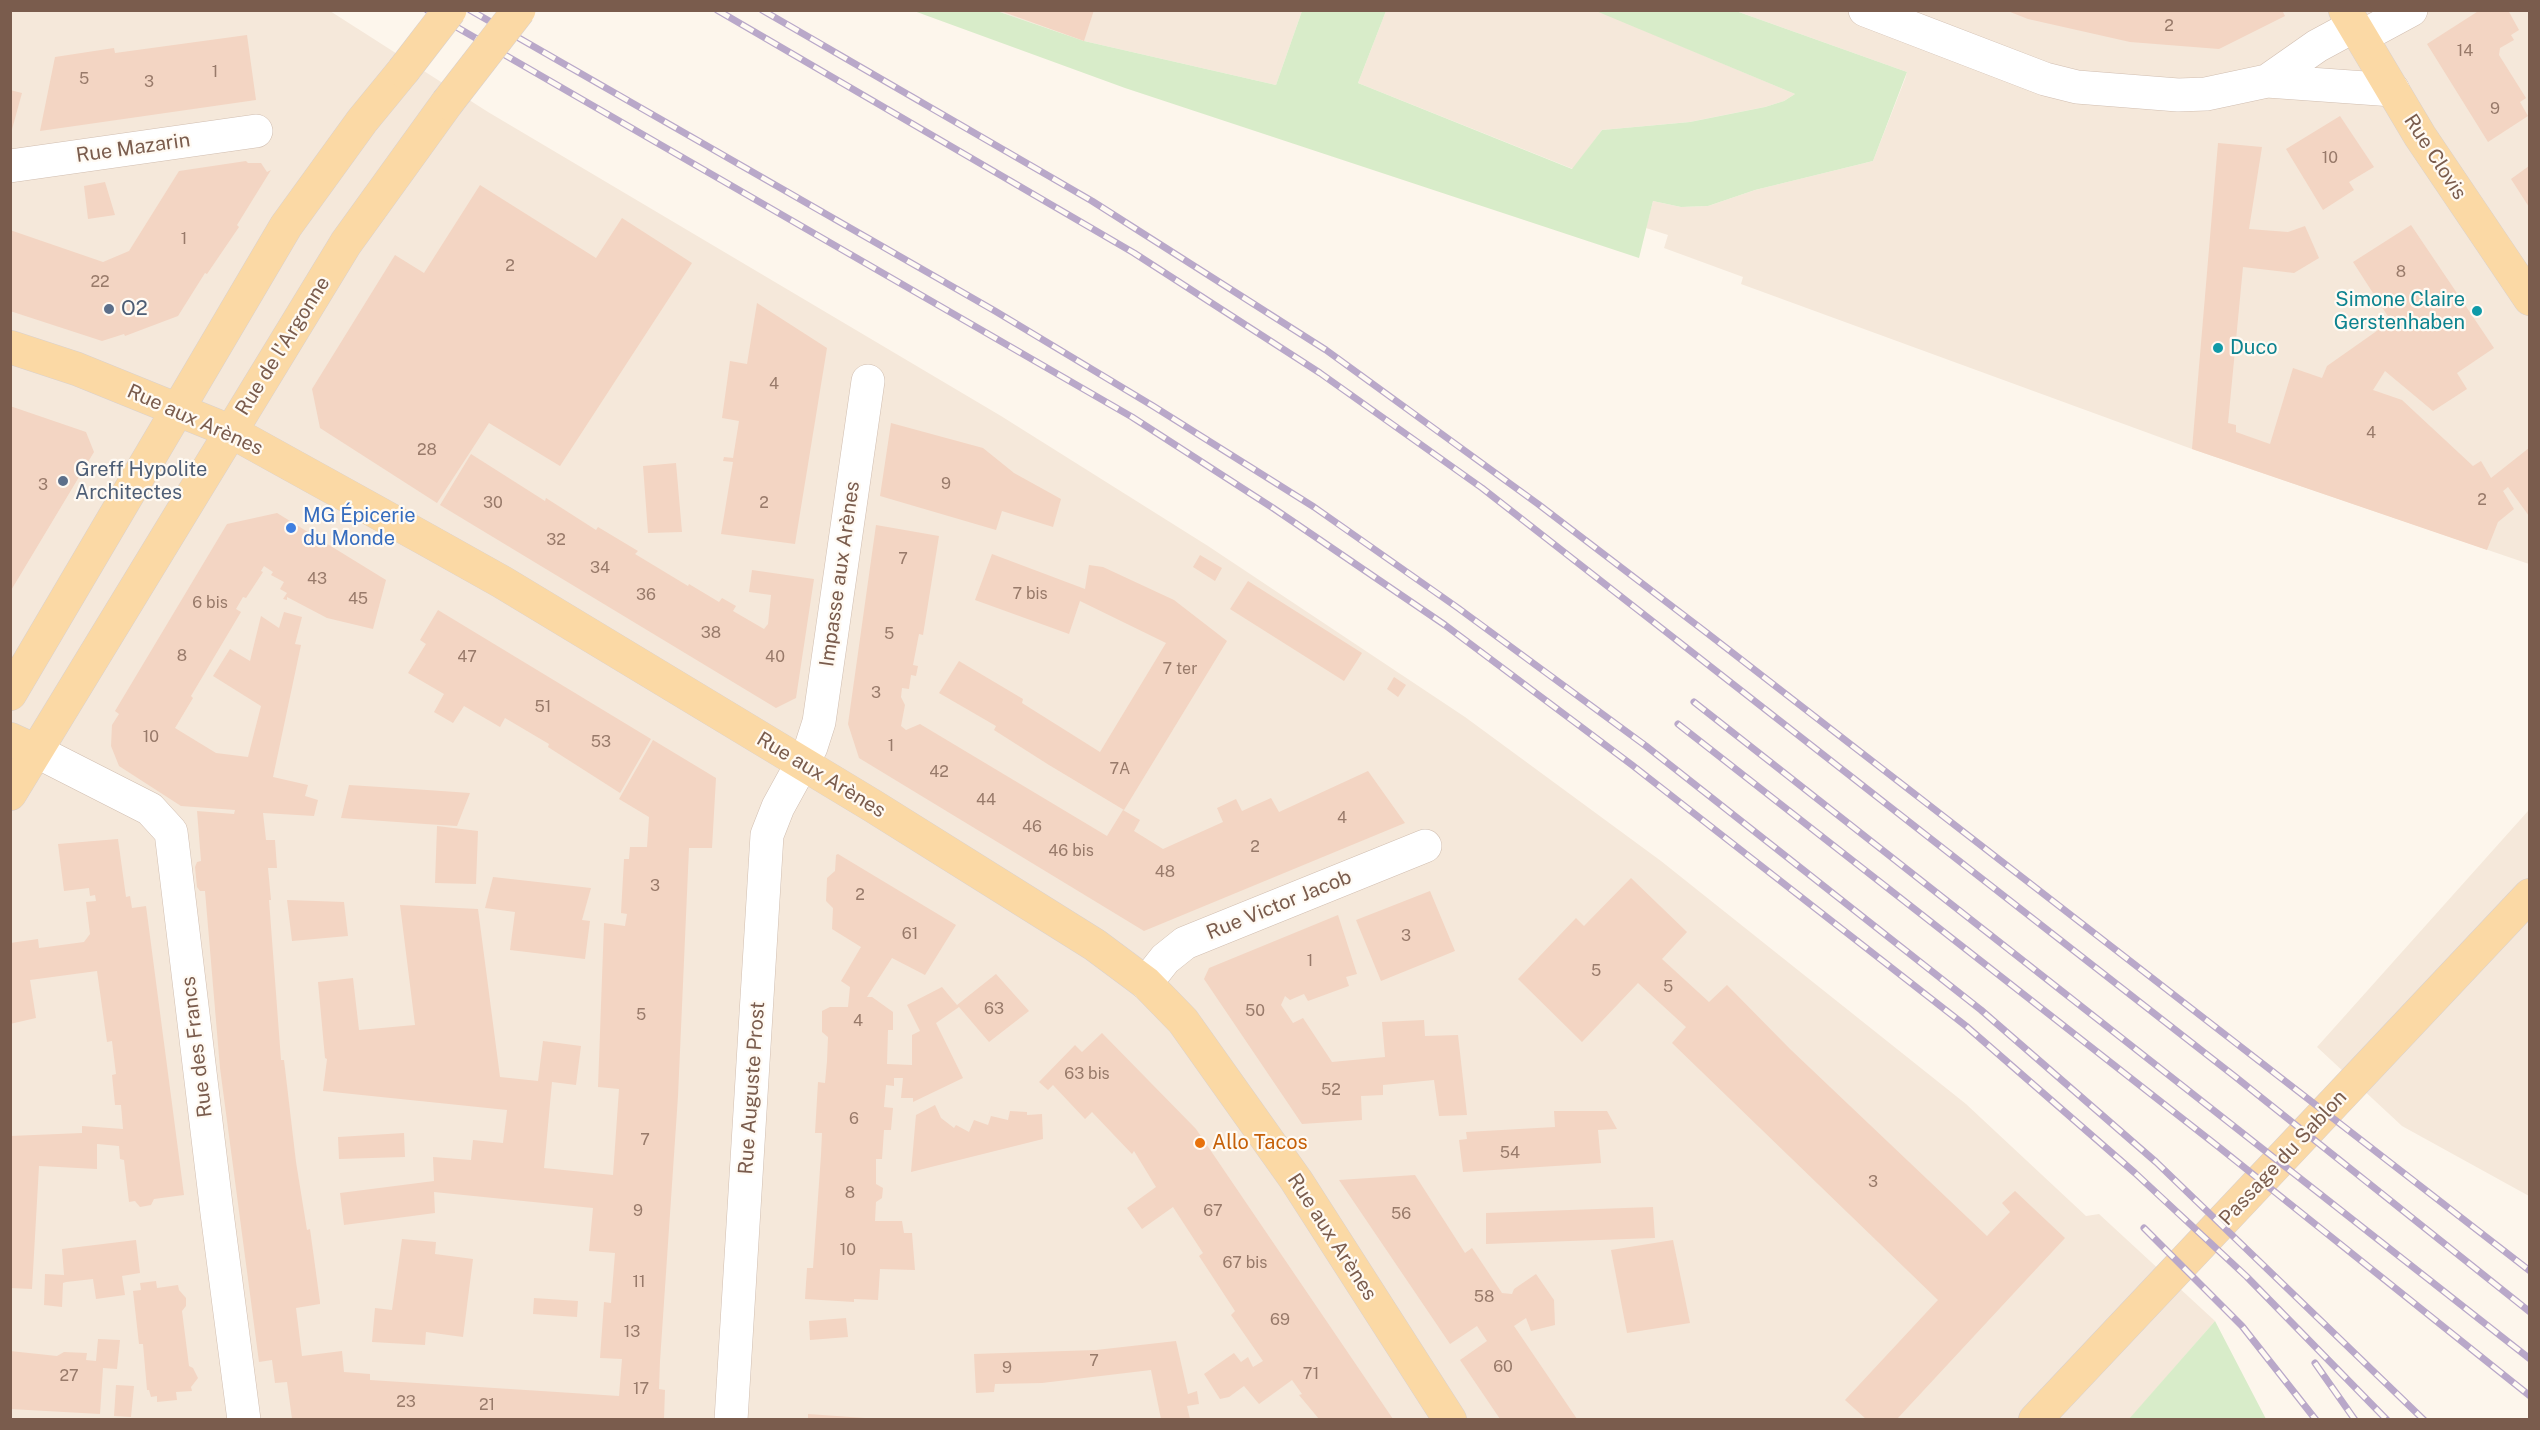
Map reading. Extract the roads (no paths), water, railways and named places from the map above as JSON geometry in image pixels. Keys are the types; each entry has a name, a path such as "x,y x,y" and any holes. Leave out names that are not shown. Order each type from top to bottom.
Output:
{"main road":[{"path":"10,694 286,226 362,121 450,10"},
{"name":"Rue de l'Argonne","path":"10,794 23,745 230,431 354,231 447,103 519,10"},
{"name":"Rue Clovis","path":"2353,24 2451,184 2529,299"},
{"name":"Rue aux Arènes","path":"10,347 77,369 230,431 502,582 873,806 1089,941 1146,983 1183,1021 1296,1180 1450,1419"},
{"name":"Passage du Sablon","path":"2035,1419 2529,895"}],"street":[{"path":"1865,10 2045,78 2077,87 2178,95 2206,94 2267,81 2393,90"},
{"path":"2267,81 2353,24 2411,10"},
{"name":"Rue Mazarin","path":"10,166 256,131"},
{"name":"Impasse aux Arènes","path":"802,765 819,722 868,381"},
{"name":"Rue des Francs","path":"23,745 150,809 171,832 244,1419"},
{"name":"Rue Auguste Prost","path":"731,1419 767,835 778,807 802,765"},
{"name":"Rue Victor Jacob","path":"1146,983 1165,959 1185,943 1425,846"}],"railway":[{"path":"427,10 1132,417 1273,508 1445,625 1632,765 1966,1026 2135,1173 2247,1277 2387,1420"},
{"path":"470,10 995,311 1153,406 1314,507 1458,608 1646,746 1981,1010 2156,1162 2424,1420"},
{"path":"717,10 1134,253 1320,373 1482,488 2233,1075 2530,1312"},
{"path":"762,10 1092,201 1326,350 1538,504 1707,633 2530,1271"},
{"path":"1694,702 2530,1359"},
{"path":"1678,724 2220,1148 2530,1396"},
{"path":"2144,1228 2242,1326 2316,1420"},
{"path":"2315,1363 2355,1420"}],"place":[{"name":"O2","path":"109,309"},
{"name":"Simone Claire Gerstenhaben","path":"2477,311"},
{"name":"Duco","path":"2218,348"},
{"name":"Greff Hypolite Architectes","path":"63,481"},
{"name":"MG Épicerie du Monde","path":"291,528"},
{"name":"Allo Tacos","path":"1200,1143"}]}
